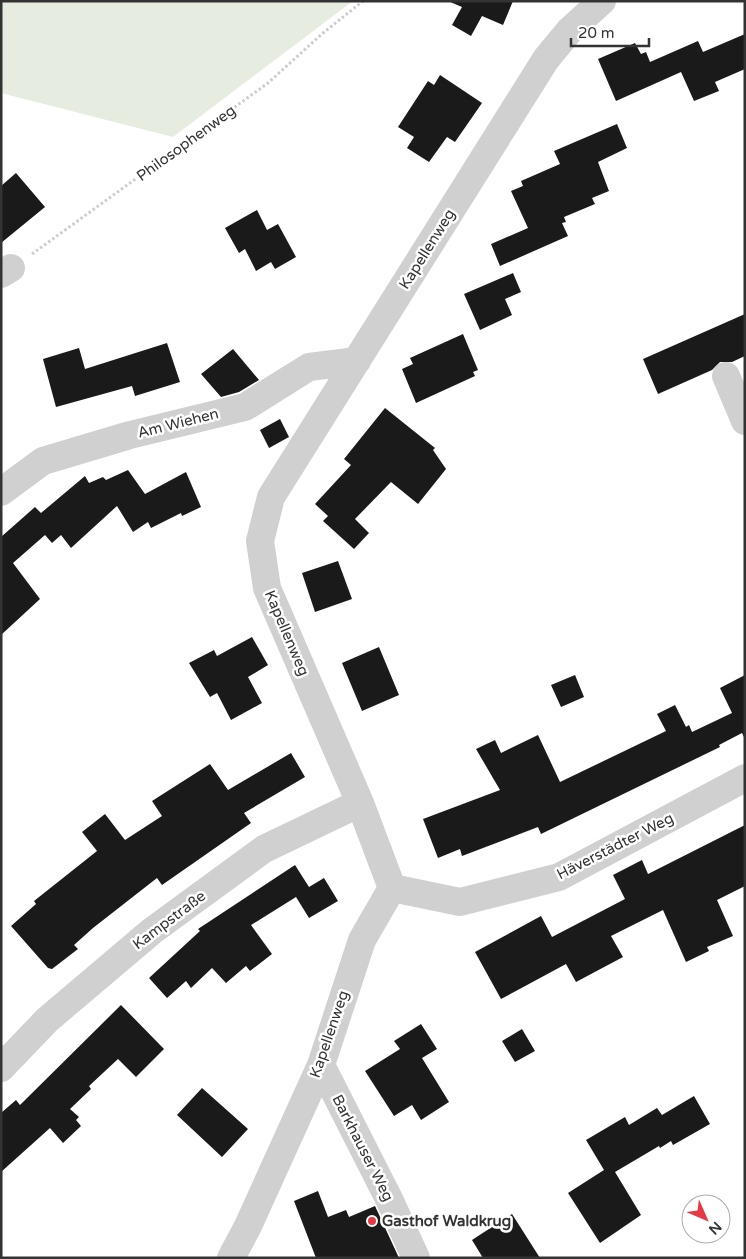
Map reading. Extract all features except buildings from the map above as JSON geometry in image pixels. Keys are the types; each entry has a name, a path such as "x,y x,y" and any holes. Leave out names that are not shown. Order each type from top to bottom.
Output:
{"street":[{"name":"Kapellenweg","path":"231,1258 248,1226 321,1065 328,1037 362,940 392,888 360,803 267,588 260,541 271,497 546,59 570,30 602,1"},
{"name":"Am Wiehen","path":"1,492 43,461 130,435 245,407 309,367 357,361"},
{"path":"726,376 745,421"},
{"name":"Häverstädter Weg","path":"392,888 460,902 559,877 745,778"},
{"name":"Kampstraße","path":"1,1068 47,1020 152,931 264,849 360,803"},
{"name":"Barkhauser Weg","path":"321,1065 390,1201 416,1258"}],"path":[{"name":"Philosophenweg","path":"6,271 69,229 268,83 323,33 363,1"}],"shaded area":[{"path":"1,1 353,1 173,137 1,93"}],"place":[{"name":"Gasthof Waldkrug","path":"372,1221"}]}
